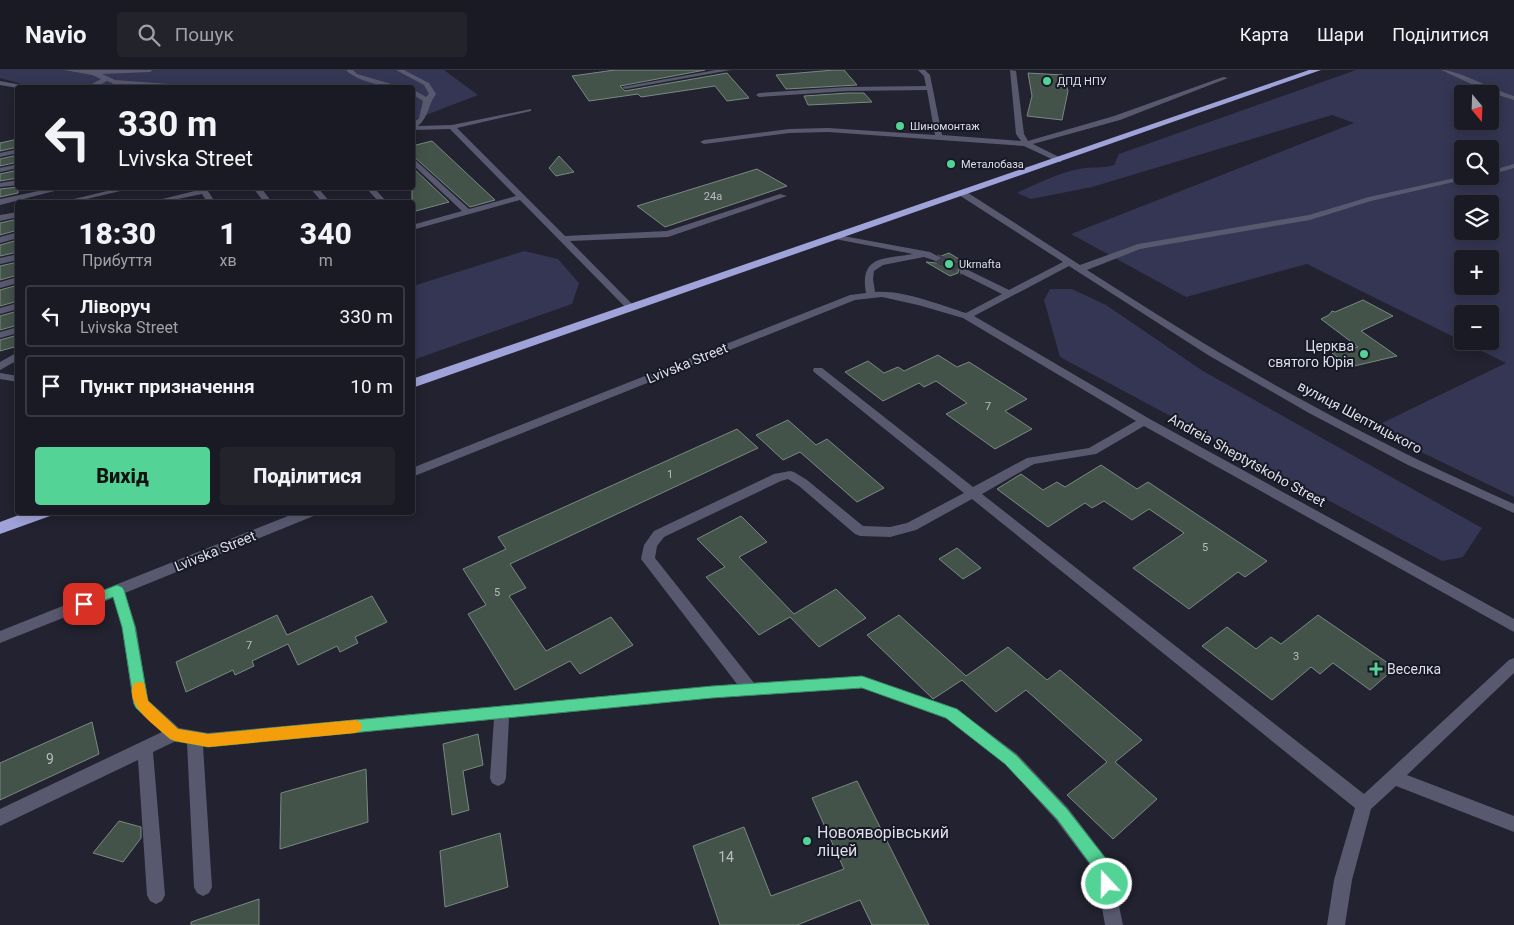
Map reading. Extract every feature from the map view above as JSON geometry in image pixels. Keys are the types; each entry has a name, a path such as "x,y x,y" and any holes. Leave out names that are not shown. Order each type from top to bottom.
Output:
{"highway":[{"path":"415,383 1318,70"},
{"path":"0,528 37,515"}],"street":[{"path":"68,70 93,72 150,70"},
{"path":"349,70 355,75 391,85"},
{"path":"399,70 427,84 433,94 427,100 422,118 415,124"},
{"path":"624,87 725,70"},
{"path":"921,70 927,74 939,137"},
{"path":"1444,70 1493,92 1514,98"},
{"path":"1013,71 1020,134 1026,144 1058,160"},
{"path":"93,72 114,82 155,85"},
{"path":"704,142 789,131 828,130 1026,144 1117,118 1225,78"},
{"path":"94,85 106,79"},
{"path":"0,84 15,86"},
{"path":"759,95 848,89 930,88"},
{"path":"415,94 427,100"},
{"path":"415,127 452,127 529,110"},
{"path":"452,127 631,308"},
{"path":"0,155 15,152"},
{"path":"415,162 466,211"},
{"path":"1499,170 1514,166"},
{"path":"0,170 15,167"},
{"path":"1080,269 1138,247 1310,217 1369,199 1454,181"},
{"path":"0,185 15,182"},
{"path":"0,202 53,190"},
{"path":"74,200 120,190"},
{"path":"162,200 199,190"},
{"path":"259,190 266,200"},
{"path":"316,190 324,200"},
{"path":"372,190 381,200"},
{"name":"вулиця Шептицького","path":"962,193 1249,374 1339,425 1448,480 1514,509"},
{"path":"415,227 522,196"},
{"path":"563,239 668,234 783,196"},
{"path":"0,218 15,215"},
{"path":"835,236 933,256 880,264 870,270 868,279 871,296"},
{"path":"0,240 15,237"},
{"path":"0,261 15,258"},
{"path":"968,316 1070,262"},
{"path":"963,271 1009,294"},
{"path":"0,285 15,281"},
{"name":"Lvivska Street","path":"415,471 853,297 882,294 920,302 968,316"},
{"path":"0,311 15,307"},
{"name":"Andreia Sheptytskoho Street","path":"968,316 1144,421 1514,626"},
{"path":"0,335 15,331"},
{"path":"0,367 15,357"},
{"path":"818,370 1364,805"},
{"path":"0,376 15,378"},
{"path":"751,690 648,559 651,545 659,534 778,477 790,475 803,483 860,531 890,532 911,527 1031,461 1092,451 1144,421"},
{"name":"Lvivska Street","path":"0,637 304,515"},
{"path":"117,590 129,627 141,704 175,734 208,740 502,712 862,682 952,714 1010,759 1062,814 1104,869 1114,925"},
{"path":"1336,925 1343,880 1364,805 1514,664"},
{"path":"498,778 502,712"},
{"path":"0,818 175,734"},
{"path":"196,738 202,887"},
{"path":"145,748 156,895"},
{"path":"1394,778 1514,824"}],"shaded area":[{"path":"0,70 444,70 478,95 415,119 415,85 25,85 0,78"},
{"path":"1356,70 1514,70 1514,497 1421,452 1382,423 1506,363 1480,350 1499,350 1499,305 1454,305 1454,337 1307,264 1186,297 1071,234 1354,123 1332,115 1092,187 1031,199 1017,193 1063,173 1084,168 1114,165 1119,154"},
{"path":"524,251 558,259 579,283 572,304 415,359 415,285"},
{"path":"1050,289 1072,289 1106,305 1203,371 1482,528 1463,557 1442,561 1060,357 1044,300"}],"building":[{"path":"615,70 705,70 620,86 625,91 727,73 749,98 727,101 715,86 641,97 638,94 589,101 572,76"},
{"path":"844,70 857,85 786,89 776,75"},
{"path":"1028,73 1063,75 1068,91 1062,120 1027,116 1032,96"},
{"path":"864,93 872,102 808,105 804,96"},
{"path":"15,140 15,148 0,151 0,143"},
{"path":"432,141 495,200 470,207 415,158 415,145"},
{"path":"15,156 15,163 0,166 0,159"},
{"path":"559,156 574,172 556,176 549,168"},
{"path":"757,169 787,186 665,227 637,206"},
{"path":"415,170 449,202 415,211 415,200 412,200 412,190 415,190"},
{"path":"15,171 15,178 0,181 0,174"},
{"path":"15,187 18,193 0,197 0,189"},
{"path":"15,220 15,231 0,235 0,223"},
{"path":"15,241 15,253 0,256 0,245"},
{"name":"Ukrnafta","path":"949,253 972,267 960,267 958,273 950,276 926,262 937,263 943,259 941,256"},
{"path":"15,263 15,276 0,280 0,266"},
{"path":"15,286 15,302 0,306 0,290"},
{"path":"1363,300 1393,316 1361,331 1397,356 1350,367 1332,353 1358,347 1321,319 1332,311 1335,312"},
{"path":"15,312 15,326 0,330 0,316"},
{"path":"15,336 15,347 0,351 0,340"},
{"path":"938,355 957,367 969,362 1027,399 1005,411 1032,429 995,449 946,414 967,403 936,381 924,387 919,383 883,401 845,372 868,361 884,373 898,367 904,371"},
{"path":"788,420 816,445 827,439 884,488 857,502 800,452 783,460 756,435"},
{"path":"737,429 758,448 510,564 526,588 509,596 546,651 611,617 633,645 580,674 570,661 515,690 468,614 486,605 463,569 506,549 498,537"},
{"path":"1101,465 1137,489 1148,482 1267,561 1245,577 1238,572 1189,609 1133,568 1184,533 1149,509 1132,520 1104,501 1092,508 1085,503 1048,527 997,489 1021,474 1043,490 1057,482 1065,487"},
{"path":"741,516 767,542 739,557 794,614 836,589 866,618 819,647 790,617 759,635 706,577 725,567 697,539"},
{"path":"957,548 981,568 963,579 939,559"},
{"path":"372,596 387,622 355,637 358,643 340,652 337,646 298,665 288,644 252,661 254,666 235,675 233,670 186,692 176,662 277,615 287,635"},
{"path":"899,615 966,676 1008,647 1047,680 1060,670 1142,740 1115,762 1157,799 1113,839 1067,795 1107,762 1026,690 996,712 962,680 933,699 867,635"},
{"path":"1318,615 1395,668 1370,690 1333,663 1320,674 1311,667 1272,700 1202,646 1227,627 1256,649 1271,637 1281,644"},
{"path":"92,722 99,754 0,800 0,763"},
{"path":"478,734 483,765 463,771 469,810 452,815 443,744"},
{"path":"366,769 368,822 280,849 281,793"},
{"path":"857,781 929,925 872,925 860,900 797,925 720,925 693,846 744,827 771,896 844,869 812,798"},
{"path":"119,821 141,827 141,838 123,862 93,853"},
{"path":"500,833 508,887 445,907 440,851"},
{"path":"259,899 259,925 191,925 191,922"}],"tunnel":[{"path":"936,258 963,271"}],"slow traffic":[{"path":"139,687 141,704 175,734 208,740 355,726"}],"place":[{"name":"ДПД НПУ","path":"1047,81"},
{"name":"Шиномонтаж","path":"900,126"},
{"name":"Металобаза","path":"951,164"},
{"name":"Ukrnafta","path":"949,264"},
{"name":"Церква святого Юрія","path":"1364,354"},
{"name":"Веселка","path":"1376,669"},
{"name":"Новояворівський ліцей","path":"807,841"}],"route":[{"path":"84,604 117,590 129,627 141,704 175,734 208,740 712,692 862,682 952,714 1010,759 1062,814 1104,869 1107,884"}]}
